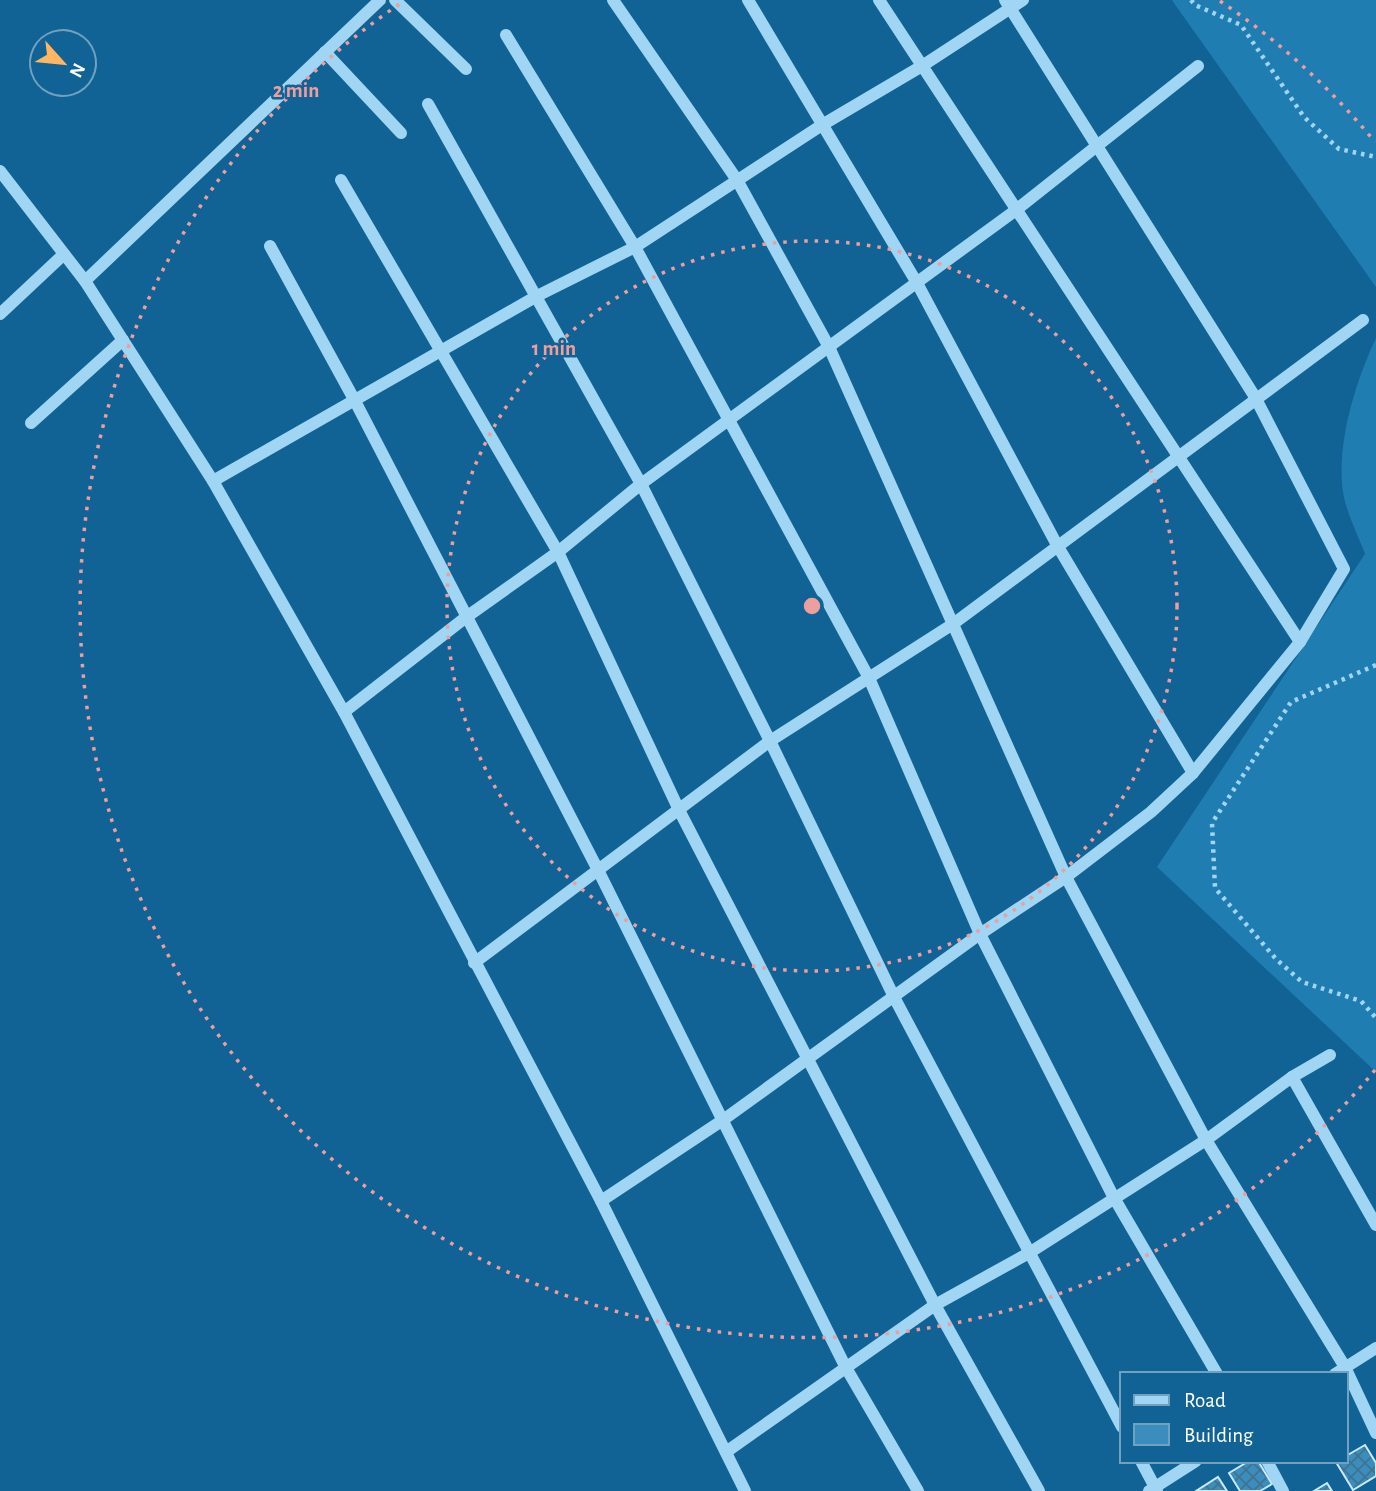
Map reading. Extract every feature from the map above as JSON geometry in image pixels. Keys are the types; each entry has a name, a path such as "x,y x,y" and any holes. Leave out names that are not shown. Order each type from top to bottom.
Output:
{"street":[{"path":"85,281 380,0"},
{"path":"395,0 466,69"},
{"path":"613,0 737,180 829,347 1066,877 1206,1140 1340,1371 1376,1348"},
{"path":"748,0 917,283 1057,545 1193,773"},
{"path":"879,0 1300,642"},
{"path":"213,481 537,296 635,247 822,125 922,66 1008,4 1023,0"},
{"path":"601,1201 723,1120 980,934 1066,877 1151,812 1193,773 1300,642 1345,569 1255,397 1008,4"},
{"path":"506,35 635,247 869,678 980,934 1113,1196 1216,1372"},
{"path":"325,52 401,133"},
{"path":"344,712 465,618 558,552 641,484 1016,210 1096,144 1198,66"},
{"path":"428,104 641,484 894,997 1120,1423"},
{"path":"0,171 85,281 213,481 344,712 601,1201 745,1491"},
{"path":"341,180 558,552 679,810 806,1058 935,1305 1039,1491"},
{"path":"270,246 355,401 465,618 598,870 845,1366 918,1491"},
{"path":"0,314 64,254"},
{"path":"474,962 770,741 953,624 1057,545 1179,458 1255,397 1363,320"},
{"path":"31,423 123,340"},
{"path":"726,1452 935,1305 1029,1252 1113,1196 1206,1140 1292,1077 1330,1055"},
{"path":"1292,1077 1376,1225"},
{"path":"1348,1385 1376,1433"},
{"path":"1142,1463 1153,1490 1193,1463"},
{"path":"1268,1463 1283,1491"}],"path":[{"path":"1191,0 1195,5 1241,25 1304,117 1339,149 1376,157"},
{"path":"1376,666 1291,702 1212,823 1215,888 1276,959 1302,982 1361,1001 1376,1018"}],"shaded area":[{"path":"1172,0 1376,0 1376,287 1176,6"},
{"path":"1376,338 1376,1072 1157,867 1365,554 1343,492 1342,454 1349,413 1361,373"}],"building":[{"path":"1365,1445 1376,1463 1376,1476 1353,1490 1337,1463 1348,1463 1348,1455"},
{"path":"1246,1463 1259,1463 1272,1484 1260,1491 1240,1491 1229,1473"},
{"path":"1218,1477 1227,1491 1196,1491"},
{"path":"1327,1483 1332,1491 1314,1491"}]}
